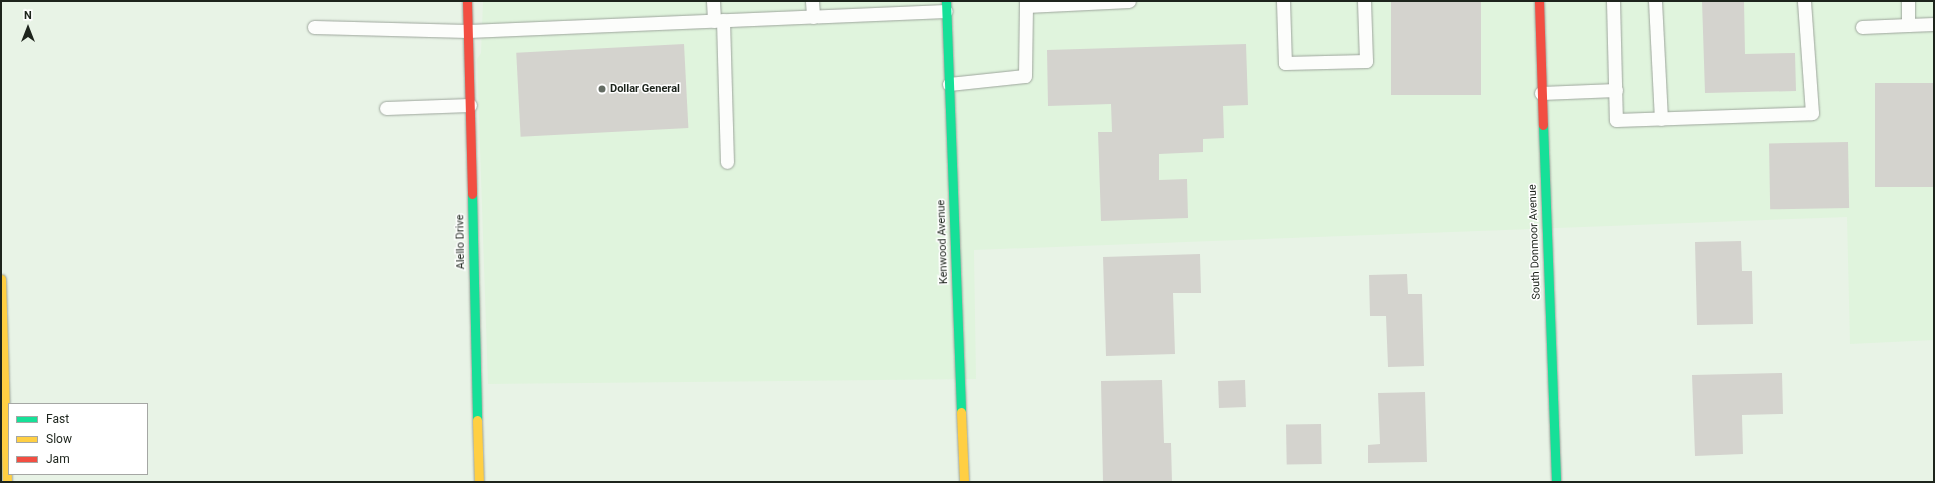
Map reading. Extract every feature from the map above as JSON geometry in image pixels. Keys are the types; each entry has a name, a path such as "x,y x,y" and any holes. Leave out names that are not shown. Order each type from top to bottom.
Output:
{"street":[{"name":"Alello Drive","path":"467,1 479,482"},
{"name":"South Donmoor Avenue","path":"1539,1 1541,93 1556,482"},
{"name":"Kenwood Avenue","path":"946,6 964,482"},
{"path":"1,279 7,482"}],"lane":[{"path":"713,1 718,21 727,162"},
{"path":"812,1 813,17"},
{"path":"949,84 1025,76 1026,4 1129,1"},
{"path":"1283,1 1285,63 1366,60 1364,1"},
{"path":"1613,1 1616,120 1812,113 1804,1"},
{"path":"1655,1 1661,119"},
{"path":"1908,1 1908,25"},
{"path":"314,27 468,31 813,17 946,6"},
{"path":"1862,26 1934,24"},
{"path":"1541,93 1616,90"},
{"path":"386,108 470,105"}],"shaded area":[{"path":"483,1 1934,1 1934,340 1850,344 1847,217 974,250 976,379 488,384 477,59 481,53"}],"building":[{"path":"1391,1 1481,1 1481,95 1391,95"},
{"path":"1702,1 1744,1 1745,54 1795,53 1796,91 1705,93"},
{"name":"Dollar General","path":"684,44 688,128 521,137 516,53"},
{"path":"1246,44 1248,105 1223,106 1224,138 1203,139 1203,152 1159,154 1159,180 1187,179 1188,218 1101,221 1098,132 1112,132 1111,104 1048,106 1047,50"},
{"path":"1875,83 1934,83 1934,187 1875,187"},
{"path":"1848,142 1849,208 1770,209 1769,143"},
{"path":"1741,241 1742,271 1752,271 1753,324 1697,325 1695,242"},
{"path":"1200,254 1201,293 1173,293 1175,354 1106,356 1103,257"},
{"path":"1407,274 1408,294 1422,294 1424,366 1388,367 1386,316 1370,316 1369,275"},
{"path":"1782,373 1783,414 1742,415 1743,454 1695,456 1692,375"},
{"path":"1162,380 1164,443 1171,443 1172,482 1103,482 1101,381"},
{"path":"1245,380 1246,407 1219,408 1218,381"},
{"path":"1425,392 1427,462 1368,463 1368,445 1380,444 1378,393"},
{"path":"1321,424 1322,464 1287,465 1286,425"}],"traffic: fast":[{"path":"946,1 961,412"},
{"path":"1543,125 1556,482"},
{"path":"472,194 477,420"}],"traffic: slow":[{"path":"1,279 7,482"},
{"path":"961,412 964,482"},
{"path":"477,420 479,482"}],"traffic: jam":[{"path":"467,1 472,194"},
{"path":"1539,1 1543,125"}],"place":[{"name":"Dollar General","path":"602,89"}]}
